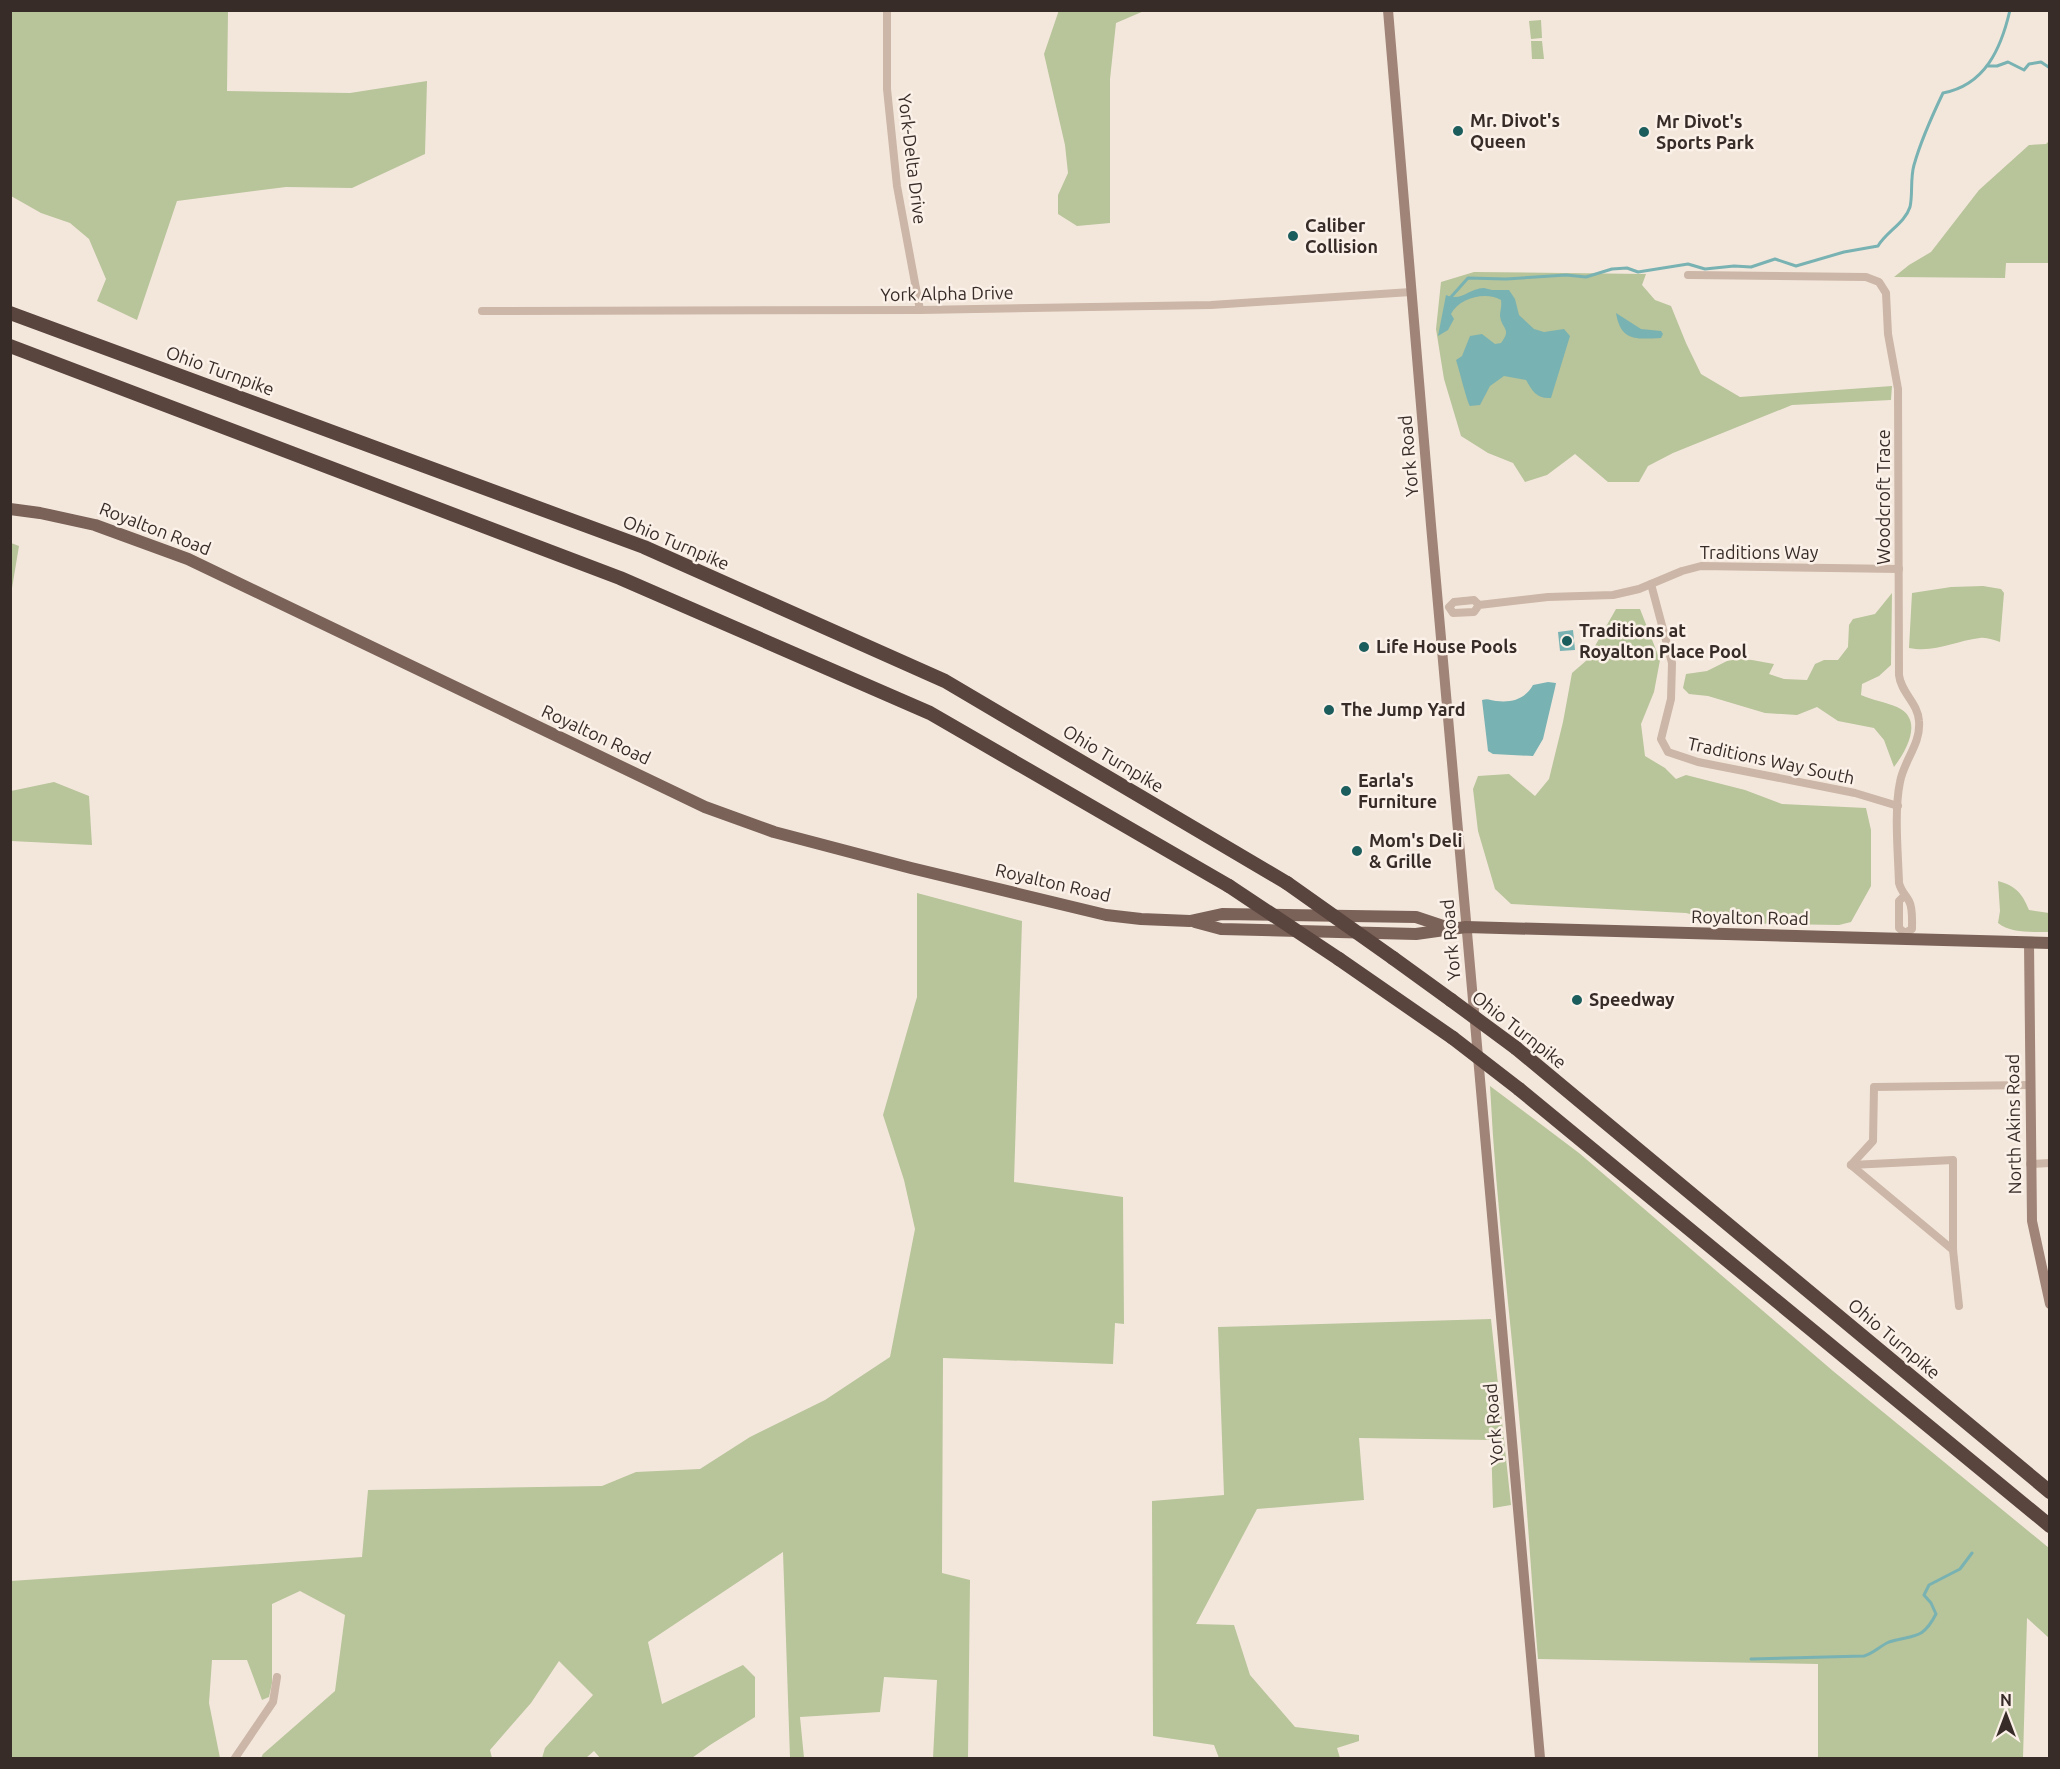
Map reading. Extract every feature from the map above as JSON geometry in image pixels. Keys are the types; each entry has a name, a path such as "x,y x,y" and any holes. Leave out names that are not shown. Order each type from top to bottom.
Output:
{"highway":[{"name":"Ohio Turnpike","path":"10,313 644,547 945,681 1287,883 1451,1000 1516,1048 2049,1492"},
{"path":"10,346 620,578 930,713 1229,886 1340,959 1453,1038 1520,1089 2049,1526"}],"main road":[{"name":"Royalton Road","path":"10,509 95,525 188,559 563,740 733,818 774,832 910,868 1106,915 1141,920 1190,921 1221,929 1252,930 1416,934 1466,927 1905,936 2049,943"}],"street":[{"name":"York-Delta Drive","path":"887,10 887,89 897,186 920,310"},
{"name":"York Road","path":"1389,10 1411,292 1444,607 1466,927 1540,1758"},
{"name":"Woodcroft Trace","path":"1688,274 1866,277 1875,279 1886,293 1888,334 1898,389 1900,682 1916,708 1920,727 1917,741 1900,779 1898,806 1899,883 1904,896 1909,901 1912,917 1912,929 1905,936 1899,928 1899,901 1904,896"},
{"name":"York Alpha Drive","path":"482,311 920,310 1239,304 1411,292"},
{"name":"Traditions Way","path":"1444,607 1454,602 1473,600 1479,605 1548,597 1602,597 1626,593 1682,571 1701,567 1899,569"},
{"name":"Traditions Way South","path":"1651,584 1672,663 1671,699 1661,739 1668,752 1698,762 1855,793 1898,806"},
{"name":"North Akins Road","path":"2029,943 2032,1221 2049,1304"},
{"path":"1851,1165 1873,1141 1874,1087 2030,1085"},
{"path":"1851,1165 1953,1160 1953,1250 1959,1306"},
{"path":"2030,1164 2049,1163"},
{"path":"1851,1165 1953,1250"},
{"path":"235,1758 273,1702 277,1677"}],"green space":[{"path":"1059,10 1144,11 1116,23 1110,79 1110,223 1077,226 1058,214 1058,195 1068,173 1065,145 1044,54"},
{"path":"10,11 228,11 227,91 350,93 427,81 425,154 352,188 286,187 177,201 137,320 97,301 106,279 89,239 70,223 41,213 11,196"},
{"path":"1541,20 1542,38 1531,39 1529,21"},
{"path":"1531,41 1542,41 1544,59 1532,59"},
{"path":"2049,141 2049,263 2006,263 2005,278 1894,277 1931,252 1979,190 2029,145 2046,144"},
{"path":"1474,272 1646,274 1642,285 1655,300 1671,306 1701,374 1740,397 1892,386 1891,400 1792,405 1673,453 1648,466 1639,482 1608,482 1575,454 1547,475 1525,482 1513,463 1488,453 1461,436 1444,379 1436,329 1441,282"},
{"path":"11,543 19,546 11,594"},
{"path":"1983,586 2001,589 2004,593 2000,642 1982,638 1936,648 1909,648 1912,593 1951,587"},
{"path":"1892,593 1891,665 1879,676 1862,684 1861,695 1897,707 1910,719 1908,744 1894,767 1884,740 1874,728 1838,721 1817,707 1797,715 1765,713 1708,696 1689,694 1683,688 1686,674 1707,671 1727,661 1738,659 1774,664 1769,674 1784,679 1807,680 1815,664 1824,660 1838,660 1848,647 1849,625 1853,619 1875,614"},
{"path":"1616,609 1640,609 1660,660 1654,692 1641,724 1645,756 1665,768 1676,779 1686,775 1745,790 1782,804 1866,808 1871,830 1871,886 1851,922 1839,925 1727,923 1686,913 1511,904 1495,889 1478,831 1473,789 1478,776 1509,774 1535,796 1549,779 1572,673 1587,660"},
{"path":"54,782 89,796 92,845 11,841 11,791"},
{"path":"1998,881 2018,891 2029,910 2049,913 2048,932 2015,930 1998,923 2000,911"},
{"path":"917,893 1022,921 1014,1182 1123,1197 1124,1324 1115,1323 1113,1364 943,1358 942,1573 970,1580 968,1758 933,1758 937,1680 884,1677 880,1712 800,1717 804,1758 790,1758 783,1552 648,1642 662,1704 743,1665 755,1677 755,1717 692,1758 600,1758 594,1751 586,1758 542,1758 545,1748 593,1695 559,1661 531,1703 490,1750 492,1758 261,1758 335,1691 345,1615 300,1591 272,1604 272,1683 269,1697 262,1700 247,1660 212,1660 209,1703 220,1758 11,1758 11,1581 362,1557 368,1490 602,1486 636,1472 700,1469 750,1437 825,1400 890,1357 915,1229 904,1180 883,1115 917,997"},
{"path":"1490,1086 1579,1153 1833,1371 2049,1548 2049,1638 2027,1618 2023,1758 1818,1758 1818,1664 1538,1659"},
{"path":"1491,1319 1511,1505 1493,1508 1491,1440 1359,1438 1364,1500 1257,1509 1196,1624 1234,1625 1250,1675 1295,1727 1359,1735 1359,1741 1337,1748 1340,1758 1219,1758 1214,1745 1153,1736 1152,1501 1224,1495 1218,1327"}],"water":[{"path":"1484,288 1509,290 1515,299 1519,315 1534,329 1544,332 1564,329 1570,336 1551,398 1536,394 1526,380 1504,376 1490,386 1480,405 1470,406 1456,360 1462,356 1470,336 1482,334 1495,344 1501,343 1506,332 1500,316 1501,300 1481,296 1466,300 1451,314 1454,319 1448,330 1438,336 1446,295 1456,297"},
{"path":"1616,313 1641,329 1661,331 1663,334 1661,338 1631,337 1622,329"},
{"name":"Traditions at Royalton Place Pool","path":"1573,630 1575,650 1560,651 1558,632"},
{"path":"1556,683 1543,739 1533,756 1493,754 1488,751 1482,700 1513,701 1526,694 1533,685"}],"waterway":[{"path":"1451,297 1468,278 1506,279 1566,275 1586,277 1612,269 1627,268 1638,272 1688,264 1705,269 1751,267 1775,259 1796,266 1844,252 1878,246 1908,213 1914,165 1923,137 1943,93 1958,89 1970,82 1989,63 2002,38 2010,10"},
{"path":"1988,66 2008,62 2024,70 2029,64 2041,62 2050,68"},
{"path":"1751,1659 1864,1656 1889,1642 1922,1633 1936,1614 1924,1595 1929,1585 1960,1569 1972,1553"}],"place":[{"name":"Mr. Divot's Queen","path":"1458,131"},
{"name":"Mr Divot's Sports Park","path":"1644,132"},
{"name":"Caliber Collision","path":"1293,236"},
{"name":"Traditions at Royalton Place Pool","path":"1567,641"},
{"name":"Life House Pools","path":"1364,647"},
{"name":"The Jump Yard","path":"1329,710"},
{"name":"Earla's Furniture","path":"1346,791"},
{"name":"Mom's Deli & Grille","path":"1357,851"},
{"name":"Speedway","path":"1577,1000"}]}
